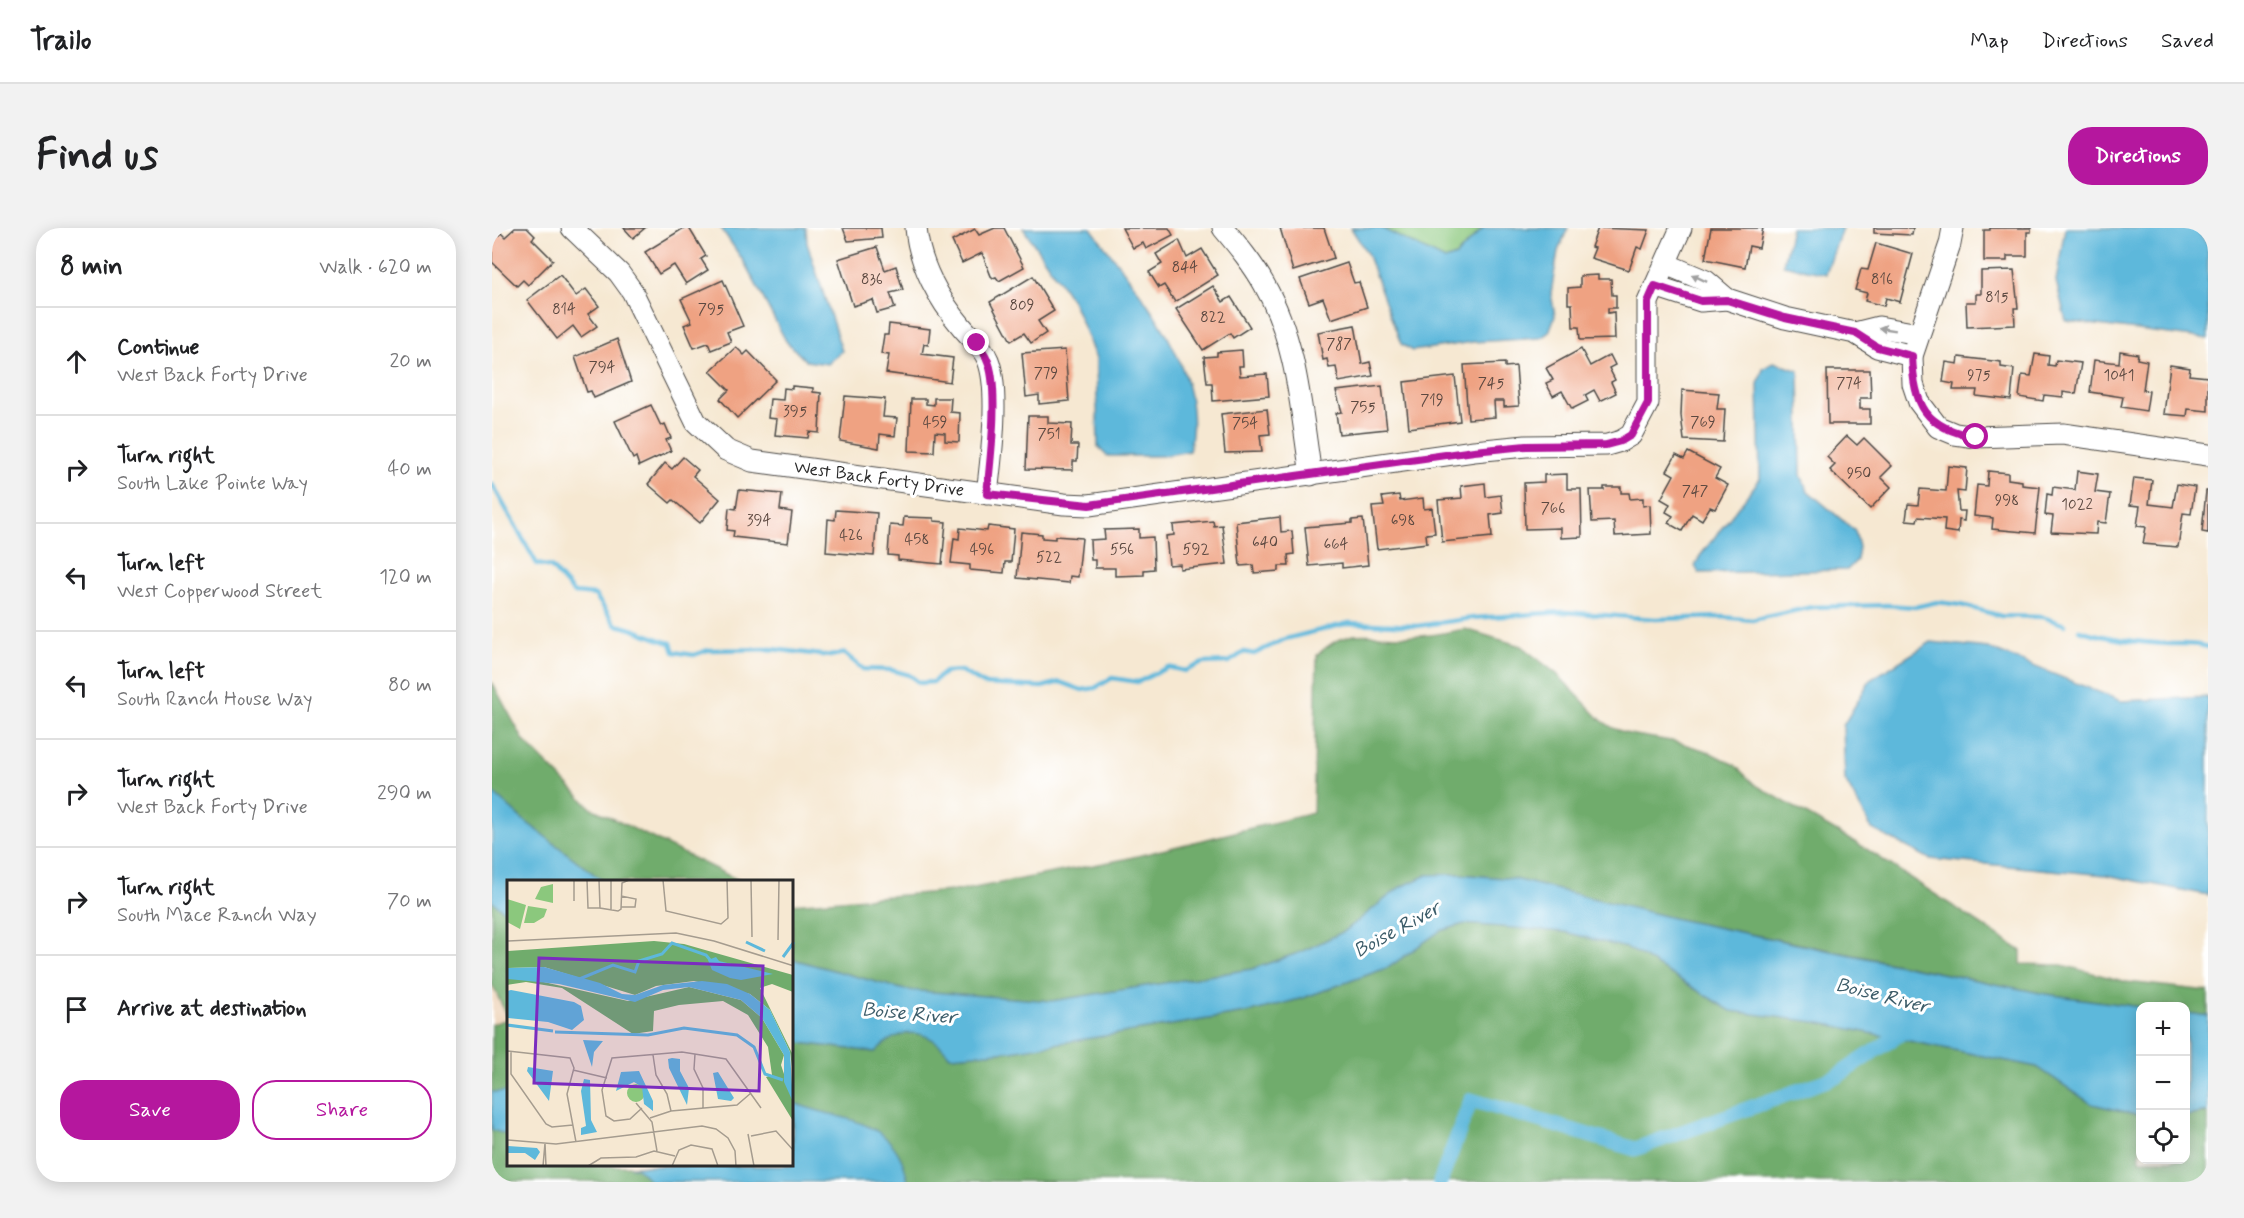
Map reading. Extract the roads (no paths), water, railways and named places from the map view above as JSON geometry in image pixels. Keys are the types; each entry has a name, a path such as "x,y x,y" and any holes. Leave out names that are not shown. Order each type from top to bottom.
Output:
{"street":[{"name":"West Back Forty Drive","path":"572,228 619,273 632,291 696,422 705,433 726,450 752,461 987,494 1089,505 1311,476 1492,449 1606,445 1621,441 1631,435 1648,403 1648,302 1655,286"},
{"path":"916,228 924,263 934,286 988,360 993,405 987,494"},
{"path":"1223,228 1265,285 1280,319 1291,352 1311,476"},
{"path":"1681,228 1655,286 1701,301 1727,300 1785,318 1855,333 1877,347 1912,356"},
{"path":"1953,228 1950,244 1912,356 1913,384 1919,402 1938,426 1955,434 1976,437 2063,434 2208,455"},
{"path":"1666,264 1707,281 1727,300"},
{"path":"1855,333 1879,327 1919,334"}],"water":[{"path":"721,228 806,228 807,243 842,351 828,364 806,361 786,341 744,262"},
{"path":"1023,228 1091,228 1128,277 1165,332 1179,360 1189,390 1193,420 1189,451 1162,456 1107,456 1098,447 1096,359 1073,302"},
{"path":"1351,228 1381,228 1445,260 1456,256 1483,228 1568,228 1558,251 1551,293 1555,316 1549,332 1541,338 1473,342 1412,351 1401,344 1367,253"},
{"path":"1791,228 1842,228 1826,274 1783,265"},
{"path":"2065,228 2196,228 2208,244 2208,339 2066,321 2056,281"},
{"path":"1774,362 1799,371 1801,475 1808,491 1855,531 1859,547 1857,560 1847,570 1699,573 1695,566 1700,556 1760,479 1758,384 1763,369"},
{"path":"1931,642 1988,648 2121,701 2208,697 2208,895 2106,875 1930,859 1872,829 1845,780 1843,726 1870,680"},
{"path":"492,792 521,818 601,880 507,880 507,913 492,901"},
{"name":"Boise River","path":"1459,874 1514,879 1677,919 1821,949 2045,994 2136,1006 2136,1114 2092,1104 2037,1067 1816,1022 1731,1011 1630,949 1565,932 1464,924 1440,931 1389,967 1303,998 1251,1012 1011,1051 950,1056 932,1039 913,1033 894,1038 875,1052 794,1042 794,960 905,990 1052,1001 1252,969 1301,952 1345,931 1399,888 1427,875"},
{"path":"2190,1014 2208,1016 2208,1112 2190,1115"},
{"path":"492,1092 507,1092 507,1135 492,1130"},
{"path":"794,1103 848,1119 880,1133 892,1144 902,1160 908,1182 651,1182 633,1167 794,1167"}],"waterway":[{"path":"492,484 537,564 551,567 574,593 595,595 616,625 671,643 674,652 694,655 708,650 772,649 830,656 844,653 863,669 891,670 909,675 920,683 933,682 945,672 961,671 984,684 1042,687 1060,682 1082,690 1095,688 1112,678 1138,682 1168,667 1185,671 1203,663 1229,662 1244,652 1254,654 1285,639 1349,623 1417,626 1473,618 1564,612 1655,619 1723,617 1752,620 1812,607 1887,605 1915,607 1937,602 1961,605 2001,616 2043,617 2065,625"},
{"path":"2079,630 2125,640 2194,644 2208,647"},
{"path":"1440,1182 1471,1100 1635,1149 1836,1077 1909,1028"}]}
